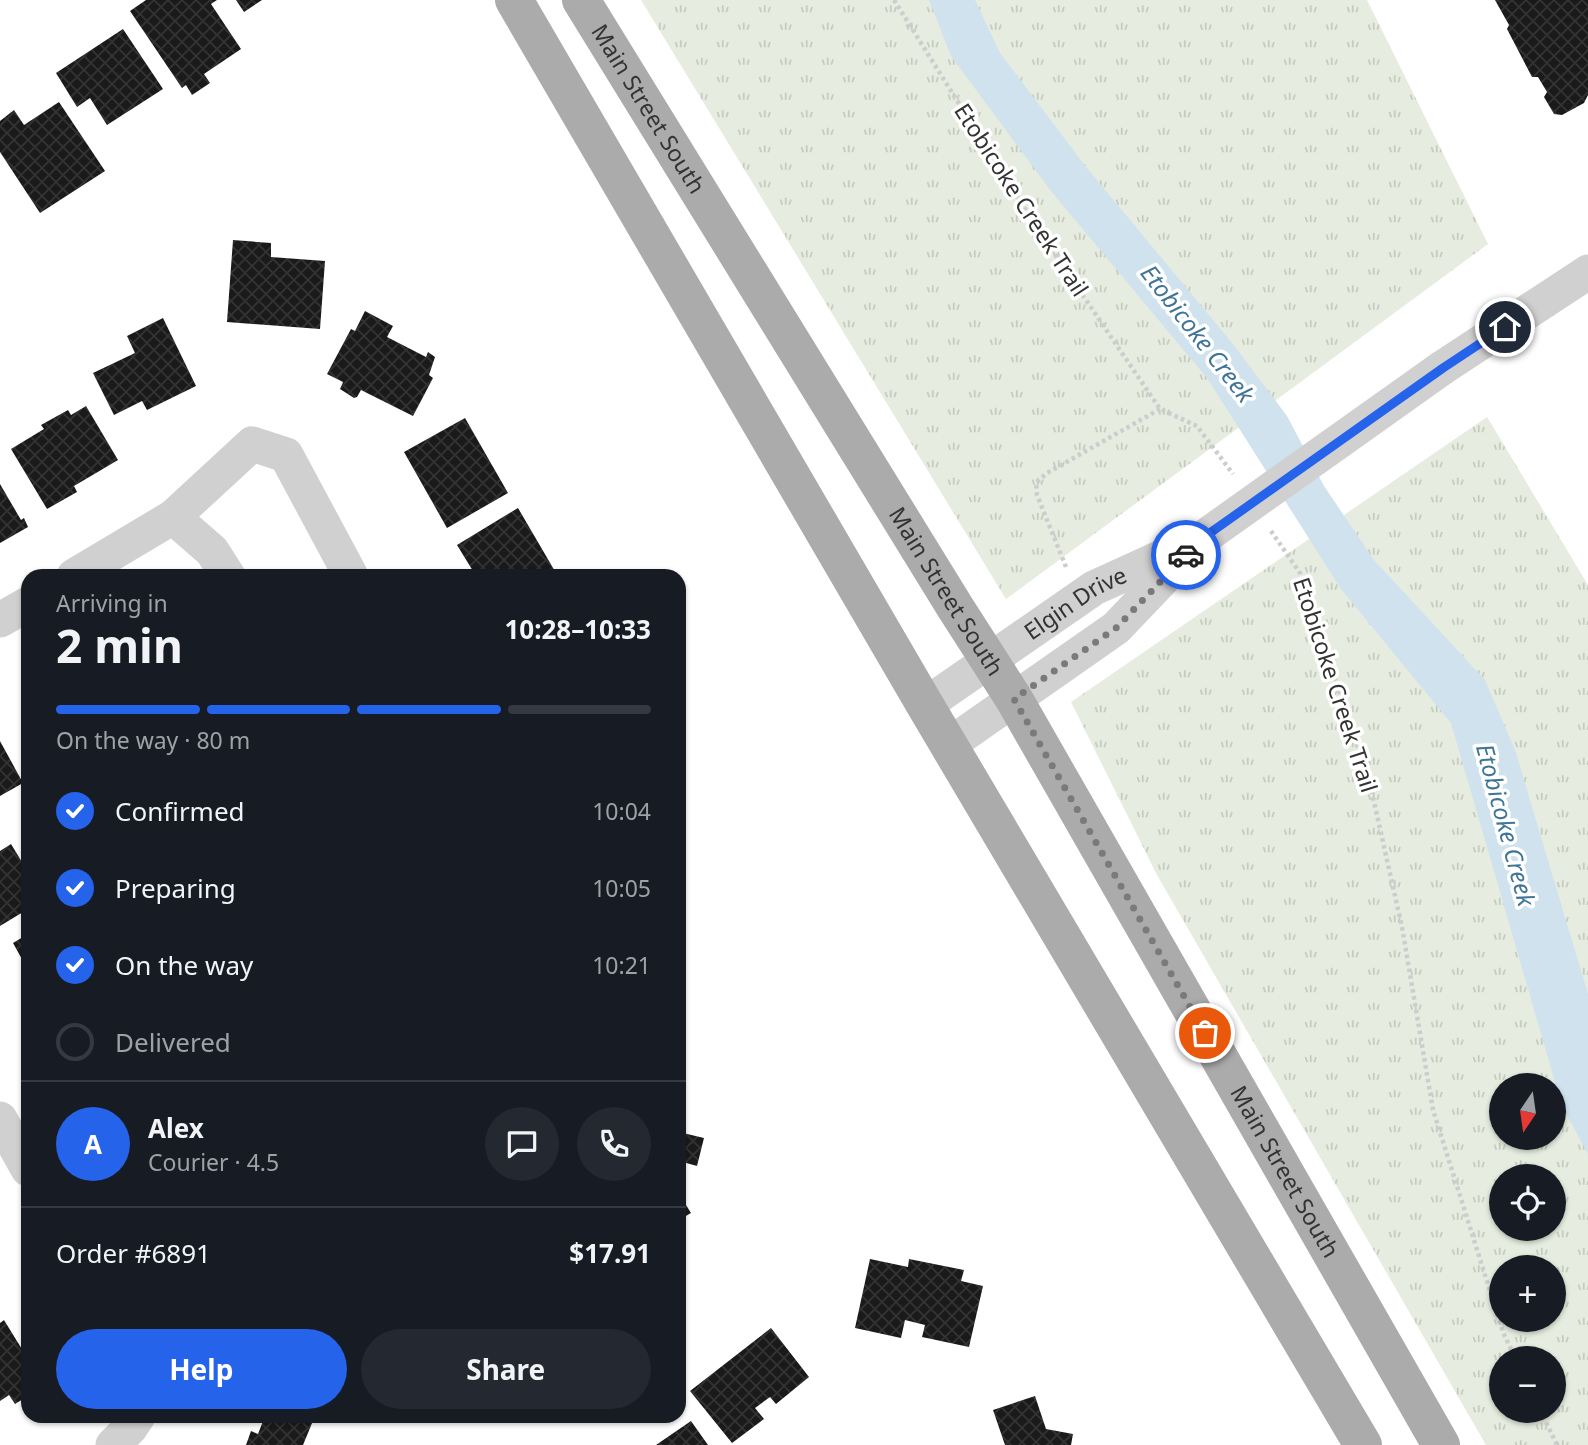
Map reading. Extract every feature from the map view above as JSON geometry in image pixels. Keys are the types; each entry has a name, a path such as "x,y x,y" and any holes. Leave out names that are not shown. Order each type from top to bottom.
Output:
{"main road":[{"path":"514,0 925,705 1363,1445"},
{"name":"Main Street South","path":"582,0 1014,699 1441,1445"}],"street":[{"name":"Elgin Drive","path":"925,705 1094,588 1200,540 1443,368 1588,272"},
{"path":"86,569 173,517 252,444 286,455 347,569"},
{"path":"173,517 212,551 224,569"},
{"name":"Elgin Drive","path":"950,744 1116,628 1200,540"},
{"path":"0,620 21,608"},
{"path":"0,1119 21,1156"},
{"path":"113,1445 133,1423"}],"path":[{"name":"Etobicoke Creek Trail","path":"894,0 1037,228 1160,409"},
{"path":"1069,574 1037,495 1036,483 1047,473 1160,409 1197,426 1239,483"},
{"name":"Etobicoke Creek Trail","path":"1269,528 1300,573 1370,784 1402,927 1433,1110 1509,1346"},
{"path":"1546,1423 1557,1445"}],"green space":[{"path":"641,0 1367,0 1488,244 1006,599"},
{"path":"1487,417 1588,585 1588,1445 1486,1445 1157,875 1071,702"}],"water":[{"name":"Etobicoke Creek","path":"929,0 975,0 1000,53 1086,167 1233,344 1287,416 1324,486 1374,560 1485,680 1515,750 1588,994 1588,1154 1566,1113 1566,1073 1552,1073 1451,723 1341,589 1207,378 1051,191 951,56"}],"building":[{"path":"146,0 217,0 211,4 241,49 204,74 210,83 192,95 186,85 182,88 130,11"},
{"path":"236,0 262,0 244,12"},
{"path":"1495,0 1588,0 1588,95 1584,103 1562,115 1554,114 1544,97 1547,92 1538,77 1532,77"},
{"path":"123,29 163,89 107,125 90,98 77,107 56,73"},
{"path":"59,102 105,171 40,213 0,152 0,121 14,110 24,125"},
{"path":"233,240 271,243 271,257 325,261 320,329 227,322"},
{"path":"365,311 393,326 387,337 426,357 428,352 435,357 429,375 433,378 413,416 361,390 354,398 340,389 343,382 327,374 351,329 355,331"},
{"path":"163,318 196,386 147,410 142,401 114,415 93,373 135,353 127,336"},
{"path":"86,406 118,460 74,486 77,492 47,509 11,449 44,429 41,425 68,410 71,415"},
{"path":"465,418 508,493 447,528 404,452"},
{"path":"0,484 28,527 0,543"},
{"path":"518,508 554,569 472,569 457,545"},
{"path":"0,741 21,784 0,796"},
{"path":"11,844 21,860 21,913 0,926 0,851"},
{"path":"21,938 21,957 13,943"},
{"path":"686,1134 704,1138 697,1166 686,1163"},
{"path":"870,1259 908,1267 909,1259 964,1270 961,1281 983,1286 969,1347 922,1337 925,1325 905,1320 901,1338 855,1328"},
{"path":"4,1320 21,1348 21,1400 15,1404 9,1395 0,1401 0,1323"},
{"path":"771,1328 809,1377 776,1404 770,1397 755,1408 764,1419 732,1443 690,1391"},
{"path":"1035,1396 1046,1429 1073,1434 1071,1445 1005,1445 993,1410"},
{"path":"691,1421 708,1445 656,1445"},
{"path":"262,1423 312,1423 303,1445 246,1445 251,1431 258,1434"}],"way so far":[{"path":"1186,555 1116,628 1014,699 1205,1033"}],"route":[{"path":"1186,555 1200,540 1505,327"}]}
